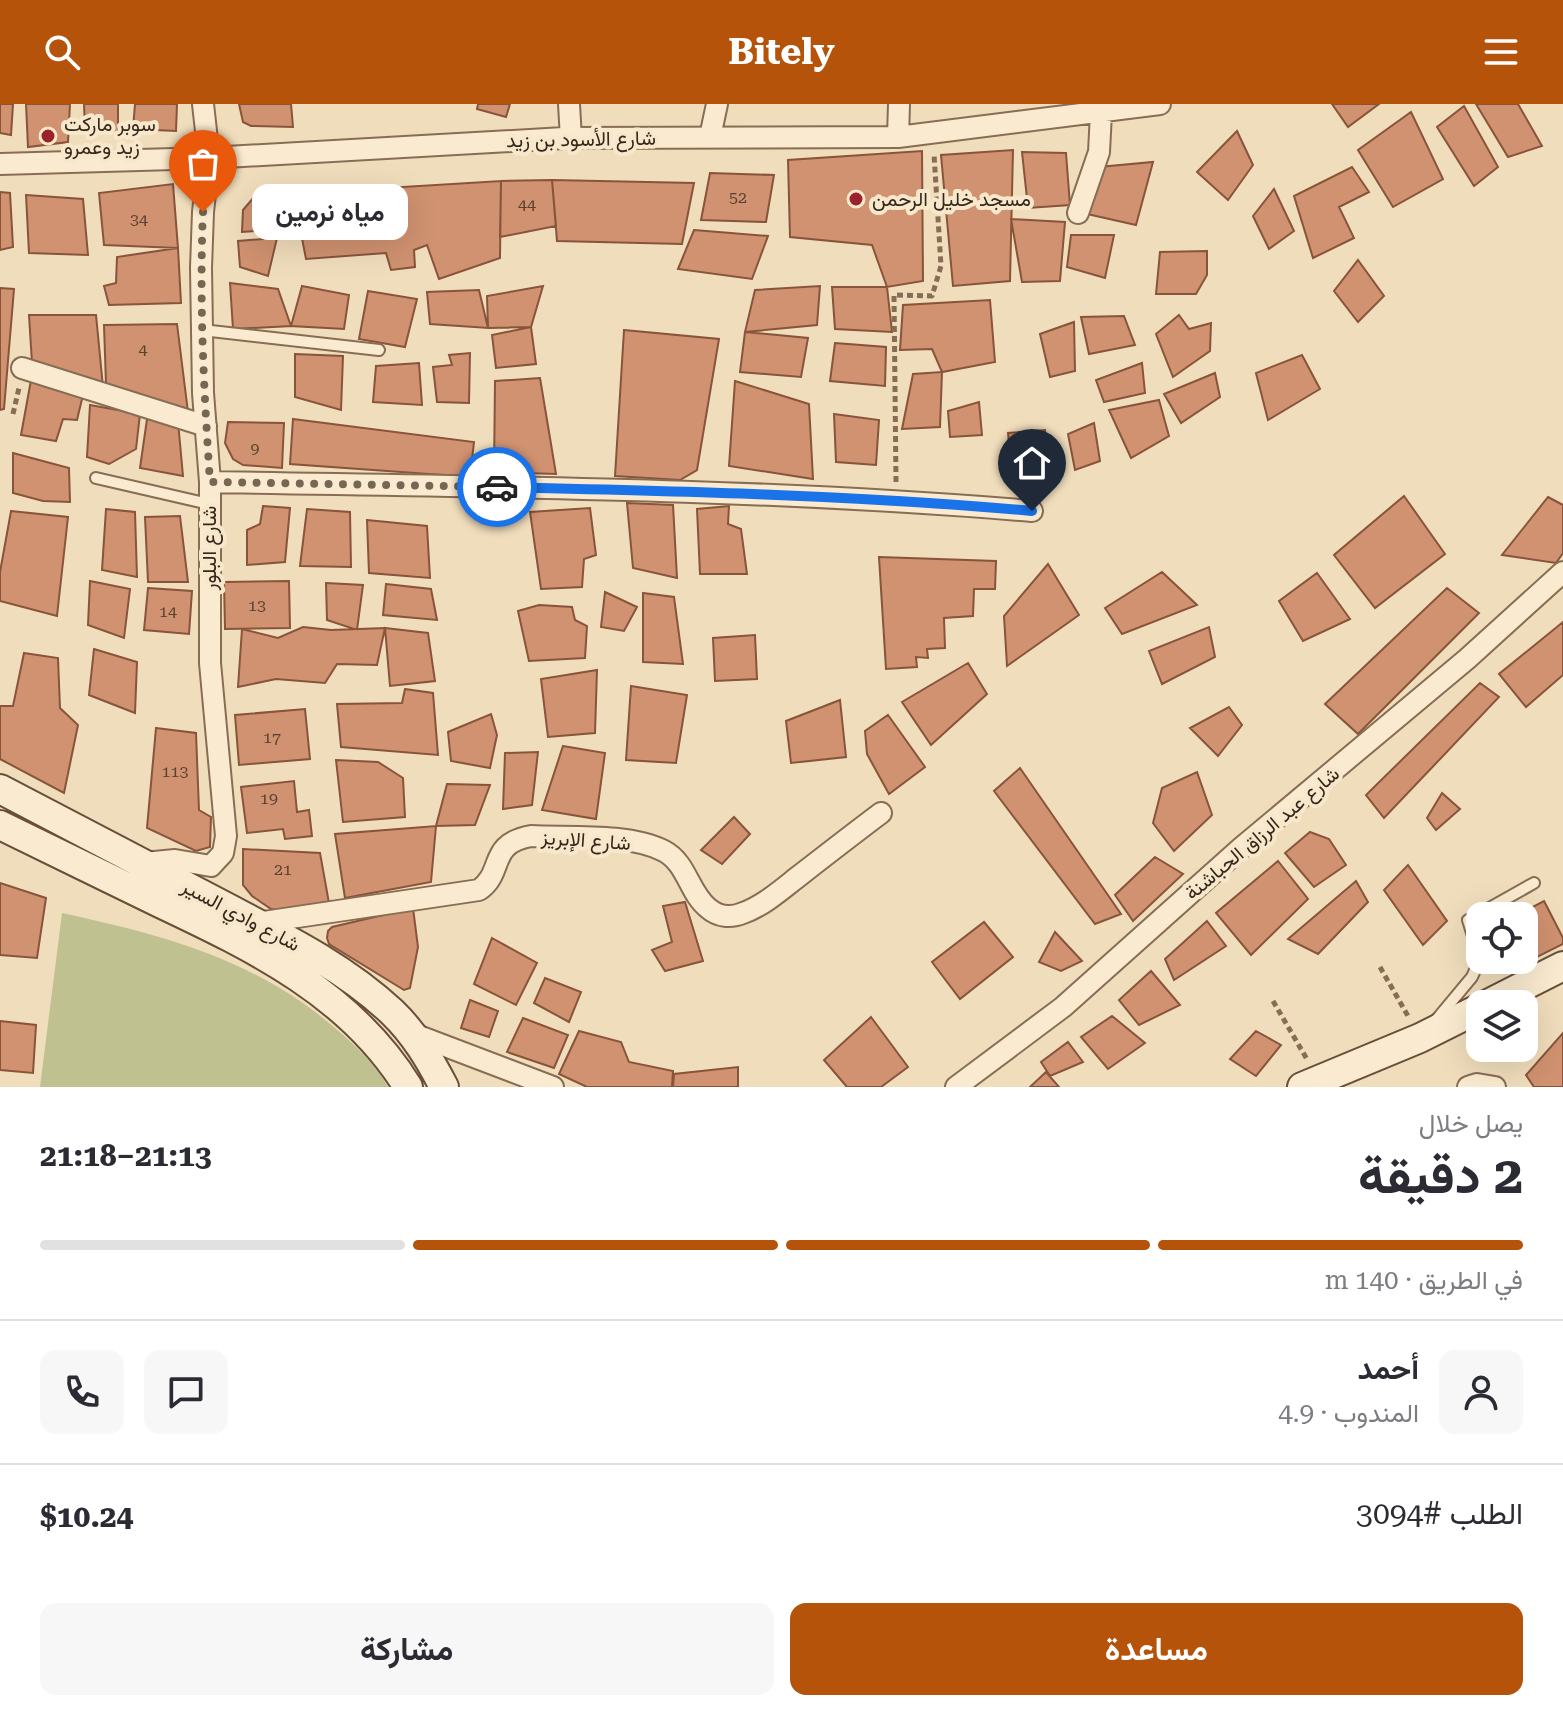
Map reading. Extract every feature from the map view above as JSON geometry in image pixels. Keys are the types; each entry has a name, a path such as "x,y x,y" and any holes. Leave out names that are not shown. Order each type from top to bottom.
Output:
{"main road":[{"name":"شارع وادي السير","path":"0,789 257,923 345,974 411,1033 429,1057 444,1087"},
{"name":"شارع وادي السير","path":"0,825 209,926 285,967 356,1022 393,1064 408,1087"},
{"path":"1516,990 1563,966"},
{"path":"1310,1083 1420,1038 1466,1015"}],"street":[{"name":"شارع البلور","path":"144,863 166,860 211,866 219,859 225,846 210,663 210,482 202,330 202,226 209,158 203,104"},
{"path":"569,104 571,139"},
{"path":"710,137 717,104"},
{"path":"898,137 899,104"},
{"name":"شارع الأسود بن زيد","path":"0,164 209,158 389,146 571,139 898,137 933,133 1006,114 1101,113 1160,104"},
{"path":"1078,213 1099,152 1101,113"},
{"path":"22,368 206,426"},
{"path":"210,482 718,491 1032,511"},
{"name":"شارع عبد الرزاق الحباشنة","path":"956,1087 1063,1007 1241,848 1467,659 1563,572"},
{"name":"شارع الإبريز","path":"257,923 479,890 489,880 503,849 520,838 531,836 624,840 651,846 666,852 678,862 707,908 725,916 734,916 775,895 881,813"},
{"path":"411,1033 553,1087"},
{"path":"1468,1087 1477,1084 1495,1087"}],"lane":[{"path":"202,330 379,350"},
{"path":"96,478 209,504"},
{"path":"1420,1038 1472,977 1480,959 1468,920 1534,883"}],"path":[{"path":"896,500 894,295 932,296 941,266 933,133"},
{"path":"1380,967 1420,1038"},
{"path":"1273,1001 1310,1083"}],"green space":[{"path":"62,913 172,941 240,967 273,984 342,1034 371,1063 388,1087 40,1087"}],"building":[{"path":"0,104 13,104 11,135 0,133"},
{"path":"26,104 70,104 68,142 28,147"},
{"path":"84,104 118,104 118,132 85,131"},
{"path":"135,104 177,104 176,131 133,129"},
{"path":"239,104 291,104 293,127 251,126 243,122"},
{"path":"478,104 510,104 506,117 477,109"},
{"path":"1332,104 1379,104 1348,127"},
{"path":"1476,104 1518,104 1542,146 1508,157"},
{"path":"1464,106 1498,167 1474,186 1437,127"},
{"path":"1411,112 1443,179 1393,207 1358,150"},
{"path":"1237,131 1253,165 1228,200 1197,172"},
{"path":"1013,150 1010,281 953,286 941,155"},
{"name":"مسجد خليل الرحمن","path":"922,151 923,281 887,287 872,245 790,237 788,160"},
{"path":"1022,152 1066,153 1070,205 1028,208"},
{"path":"1153,162 1136,225 1087,214 1099,167"},
{"path":"1352,167 1369,192 1339,207 1354,238 1313,258 1294,196"},
{"path":"710,173 774,175 766,222 701,220"},
{"path":"552,180 694,183 682,244 557,241"},
{"path":"552,180 556,226 500,237 501,181"},
{"path":"501,181 500,258 439,279 427,245 414,250 415,267 391,270 386,253 306,259 300,228 242,232 243,210 255,196"},
{"path":"173,184 178,248 104,245 99,193"},
{"path":"1274,189 1294,231 1269,249 1253,216"},
{"path":"0,192 10,193 13,247 0,250"},
{"path":"26,195 83,199 88,255 29,253"},
{"path":"1011,219 1065,222 1060,281 1022,282"},
{"path":"694,230 768,236 752,279 678,269"},
{"path":"1071,235 1114,235 1105,278 1067,267"},
{"path":"277,238 268,276 240,267 238,241"},
{"path":"178,248 181,303 109,305 104,286 116,283 117,257"},
{"path":"1207,251 1207,275 1196,294 1156,294 1160,252"},
{"path":"1358,260 1384,296 1358,322 1334,291"},
{"path":"230,283 278,289 291,326 233,329"},
{"path":"302,286 349,295 344,329 291,326"},
{"path":"543,286 531,327 488,328 487,296"},
{"path":"820,286 817,325 745,332 755,290"},
{"path":"832,287 887,287 892,332 835,329"},
{"path":"0,288 14,289 4,409 0,410"},
{"path":"479,290 488,328 430,324 427,292"},
{"path":"368,291 417,299 405,347 359,339"},
{"path":"990,300 995,362 942,372 932,349 900,350 903,305"},
{"path":"29,315 96,315 103,387 32,363"},
{"path":"1179,315 1189,329 1211,323 1210,351 1173,377 1156,334"},
{"path":"1124,316 1135,345 1089,354 1081,317"},
{"path":"1074,322 1075,371 1050,377 1040,334"},
{"path":"177,324 188,412 106,384 104,325"},
{"path":"531,327 536,364 496,368 492,335"},
{"path":"624,330 719,339 697,470 680,480 615,476"},
{"path":"745,332 808,338 801,377 740,372"},
{"path":"835,343 886,347 885,386 830,381"},
{"path":"470,353 469,403 437,402 433,367 452,365 449,355"},
{"path":"295,354 343,356 341,410 295,397"},
{"path":"1302,355 1320,389 1268,420 1256,373"},
{"path":"419,363 422,405 373,402 376,366"},
{"path":"1142,363 1145,393 1104,402 1096,380"},
{"path":"942,372 940,427 902,429 913,374"},
{"path":"1215,373 1220,397 1181,423 1164,394"},
{"path":"540,378 556,474 494,472 495,381"},
{"path":"31,380 83,395 77,420 63,419 56,441 21,435"},
{"path":"735,381 809,404 813,479 729,466"},
{"path":"1159,400 1169,436 1131,458 1109,410"},
{"path":"979,402 982,435 950,437 948,411"},
{"path":"90,405 140,414 136,449 109,464 87,457"},
{"path":"834,414 879,420 876,465 836,462"},
{"path":"147,419 178,422 183,476 140,468"},
{"path":"293,419 474,442 470,477 290,464"},
{"path":"228,422 284,423 282,468 243,465 233,459 225,443"},
{"path":"1094,423 1100,461 1075,470 1068,434"},
{"path":"1045,430 1048,465 1013,486 1008,433"},
{"path":"13,453 69,468 70,502 43,501 13,493"},
{"path":"1404,496 1445,554 1375,608 1334,555"},
{"path":"1548,497 1563,505 1563,553 1556,563 1502,555"},
{"path":"627,503 673,505 677,578 633,568"},
{"path":"263,506 290,508 285,562 247,565 247,530 260,524"},
{"path":"729,506 728,524 741,529 747,574 700,574 697,509"},
{"path":"590,508 596,555 584,559 582,587 541,589 530,512"},
{"path":"106,509 135,512 137,577 102,570"},
{"path":"307,509 350,512 351,567 300,566"},
{"path":"11,511 68,517 57,616 0,601 0,572"},
{"path":"180,516 188,582 148,582 145,517"},
{"path":"367,520 427,526 430,578 369,573"},
{"path":"879,557 996,561 995,589 974,589 973,616 944,618 945,648 927,649 928,658 916,657 917,667 886,669"},
{"path":"1048,564 1079,615 1007,666 1004,616"},
{"path":"1162,572 1197,605 1122,634 1105,608"},
{"path":"1317,573 1350,619 1303,641 1279,601"},
{"path":"90,581 130,589 124,638 88,625"},
{"path":"289,581 290,628 225,629 224,582"},
{"path":"326,583 363,585 357,630 327,620"},
{"path":"386,584 431,589 437,620 383,615"},
{"path":"148,588 192,591 189,634 144,630"},
{"path":"1447,588 1479,613 1358,734 1325,704"},
{"path":"605,592 637,607 624,631 601,627"},
{"path":"643,593 674,597 683,664 643,662"},
{"path":"539,605 572,607 575,620 587,626 585,658 529,661 518,611"},
{"path":"1563,622 1563,675 1526,707 1499,674"},
{"path":"303,627 331,630 385,628 377,665 337,664 325,683 276,679 238,687 242,629 278,638"},
{"path":"1209,627 1215,657 1162,684 1149,651"},
{"path":"385,628 428,633 435,681 390,686"},
{"path":"755,635 757,679 715,681 713,638"},
{"path":"94,649 137,662 135,713 89,695"},
{"path":"24,653 58,658 60,708 78,725 64,793 0,759 0,706 13,706"},
{"path":"968,663 987,694 931,745 902,702"},
{"path":"597,670 595,733 548,737 541,679"},
{"path":"1480,683 1499,697 1384,818 1366,795"},
{"path":"631,686 687,695 676,763 626,760"},
{"path":"405,689 433,693 438,755 341,747 337,704 402,703"},
{"path":"840,700 846,757 791,763 786,721"},
{"path":"1229,707 1242,725 1218,756 1190,728"},
{"path":"305,709 310,759 239,765 235,715"},
{"path":"491,714 497,735 490,768 451,761 448,732"},
{"path":"888,715 925,767 889,794 867,754 865,731"},
{"path":"156,728 196,733 199,810 211,817 210,847 196,851 147,828"},
{"path":"563,746 605,753 596,819 542,810"},
{"path":"538,752 532,805 503,809 505,753"},
{"path":"336,760 378,762 403,778 405,817 343,822"},
{"path":"1020,768 1121,914 1095,924 994,791"},
{"path":"1197,772 1212,815 1174,851 1153,823 1162,788"},
{"path":"294,781 297,812 309,810 312,836 285,839 283,829 247,833 241,787"},
{"path":"447,784 490,785 475,825 436,826"},
{"path":"1442,793 1460,809 1436,830 1427,818"},
{"path":"734,817 750,834 722,864 701,850"},
{"path":"436,826 431,882 345,898 335,834"},
{"path":"1310,832 1329,839 1346,865 1314,887 1285,853"},
{"path":"243,849 320,853 329,903 292,914 271,909 252,896 243,885"},
{"path":"1155,857 1183,874 1133,921 1115,895"},
{"path":"1278,861 1308,899 1251,955 1216,913"},
{"path":"1408,865 1447,921 1423,945 1384,890"},
{"path":"1356,881 1368,902 1318,954 1288,939"},
{"path":"0,883 46,898 37,958 0,955"},
{"path":"1544,901 1563,938 1563,944 1538,956 1538,904"},
{"path":"685,902 703,961 665,971 652,950 672,942 663,906"},
{"path":"413,908 418,947 410,988 404,990 329,944 328,931 332,927"},
{"path":"1207,921 1226,946 1174,980 1165,959"},
{"path":"984,922 1013,957 960,999 932,962"},
{"path":"1055,932 1082,961 1061,971 1039,962"},
{"path":"492,938 537,963 516,1005 474,984"},
{"path":"1151,971 1180,1005 1139,1025 1119,1000"},
{"path":"545,978 581,992 569,1022 534,1003"},
{"path":"470,1000 498,1011 489,1037 461,1028"},
{"path":"1112,1016 1145,1043 1108,1069 1081,1037"},
{"path":"871,1017 908,1067 881,1087 847,1087 824,1060"},
{"path":"523,1018 568,1035 554,1068 507,1052"},
{"path":"0,1021 36,1025 33,1073 0,1070"},
{"path":"579,1031 621,1042 629,1062 673,1071 672,1087 587,1087 559,1074"},
{"path":"1256,1031 1281,1045 1256,1076 1230,1059"},
{"path":"1563,1033 1563,1087 1534,1087 1526,1075"},
{"path":"1068,1042 1083,1062 1050,1076 1041,1062"},
{"path":"738,1067 738,1087 673,1087 674,1074"},
{"path":"1046,1072 1059,1087 1030,1087"}],"way so far":[{"path":"203,212 203,393 210,482 497,487"}],"place":[{"name":"سوبر ماركت زيد وعمرو","path":"48,136"},
{"name":"مسجد خليل الرحمن","path":"856,199"},
{"name":"مياه نرمين","path":"203,212"}],"route":[{"path":"497,487 718,491 1032,511"}]}
